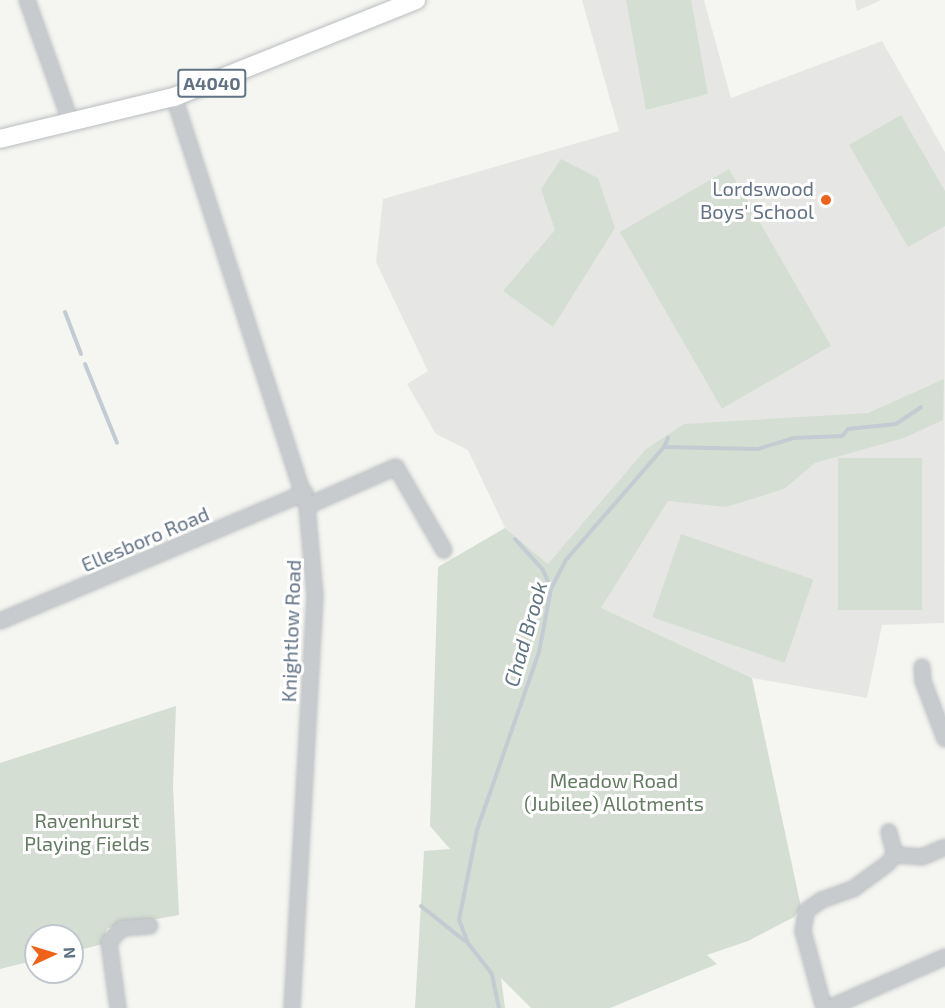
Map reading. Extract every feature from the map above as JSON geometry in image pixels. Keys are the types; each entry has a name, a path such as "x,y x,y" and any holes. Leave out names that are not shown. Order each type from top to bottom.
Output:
{"main road":[{"name":"A4040","path":"0,139 174,96 416,0"}],"street":[{"path":"27,0 71,123"},
{"name":"Knightlow Road","path":"174,96 306,499 315,596 292,1008"},
{"name":"Ellesboro Road","path":"0,621 402,463 444,550"},
{"path":"922,667 923,681 945,740"},
{"path":"889,832 895,855"},
{"path":"824,1008 803,931 806,912 822,900 853,889 895,855 922,857 945,848"},
{"path":"118,1008 110,942 122,928 150,926"},
{"path":"829,1008 945,957"}],"shaded area":[{"path":"582,0 704,0 731,98 882,41 945,152 944,623 882,625 867,698 752,678 601,609 505,528 468,450 436,434 407,384 428,371 376,262 383,199 619,131"},
{"path":"855,0 881,0 857,11"}],"green space":[{"path":"626,0 691,0 708,94 646,110"},
{"path":"901,115 945,191 945,226 908,247 849,145"},
{"path":"561,159 598,178 615,228 553,327 503,291 555,230 541,189"},
{"path":"729,169 831,346 722,409 620,232"},
{"name":"Meadow Road (Jubilee) Allotments","path":"944,379 943,420 904,438 815,463 784,489 726,507 668,501 601,608 752,678 801,907 794,917 748,941 707,955 717,964 610,1008 531,1008 501,978 505,1008 415,1008 424,851 450,849 430,826 438,567 505,528 548,564 645,450 684,424 868,413"},
{"path":"838,458 922,458 922,610 838,610"},
{"path":"681,534 813,580 785,663 652,617"},
{"name":"Ravenhurst Playing Fields","path":"176,706 173,786 179,915 107,928 103,944 84,949 84,924 24,924 24,963 0,969 0,763"}],"waterway":[{"path":"65,312 81,354"},
{"path":"85,364 117,443"},
{"name":"Chad Brook","path":"499,1008 492,974 468,943 459,920 477,830 539,652 551,589 565,561 664,447 758,449 793,438 842,436 848,429 896,424 921,407"},
{"path":"664,447 668,438"},
{"path":"515,539 543,570 551,589"},
{"path":"421,906 465,941"}],"place":[{"name":"Lordswood Boys' School","path":"826,200"}]}
